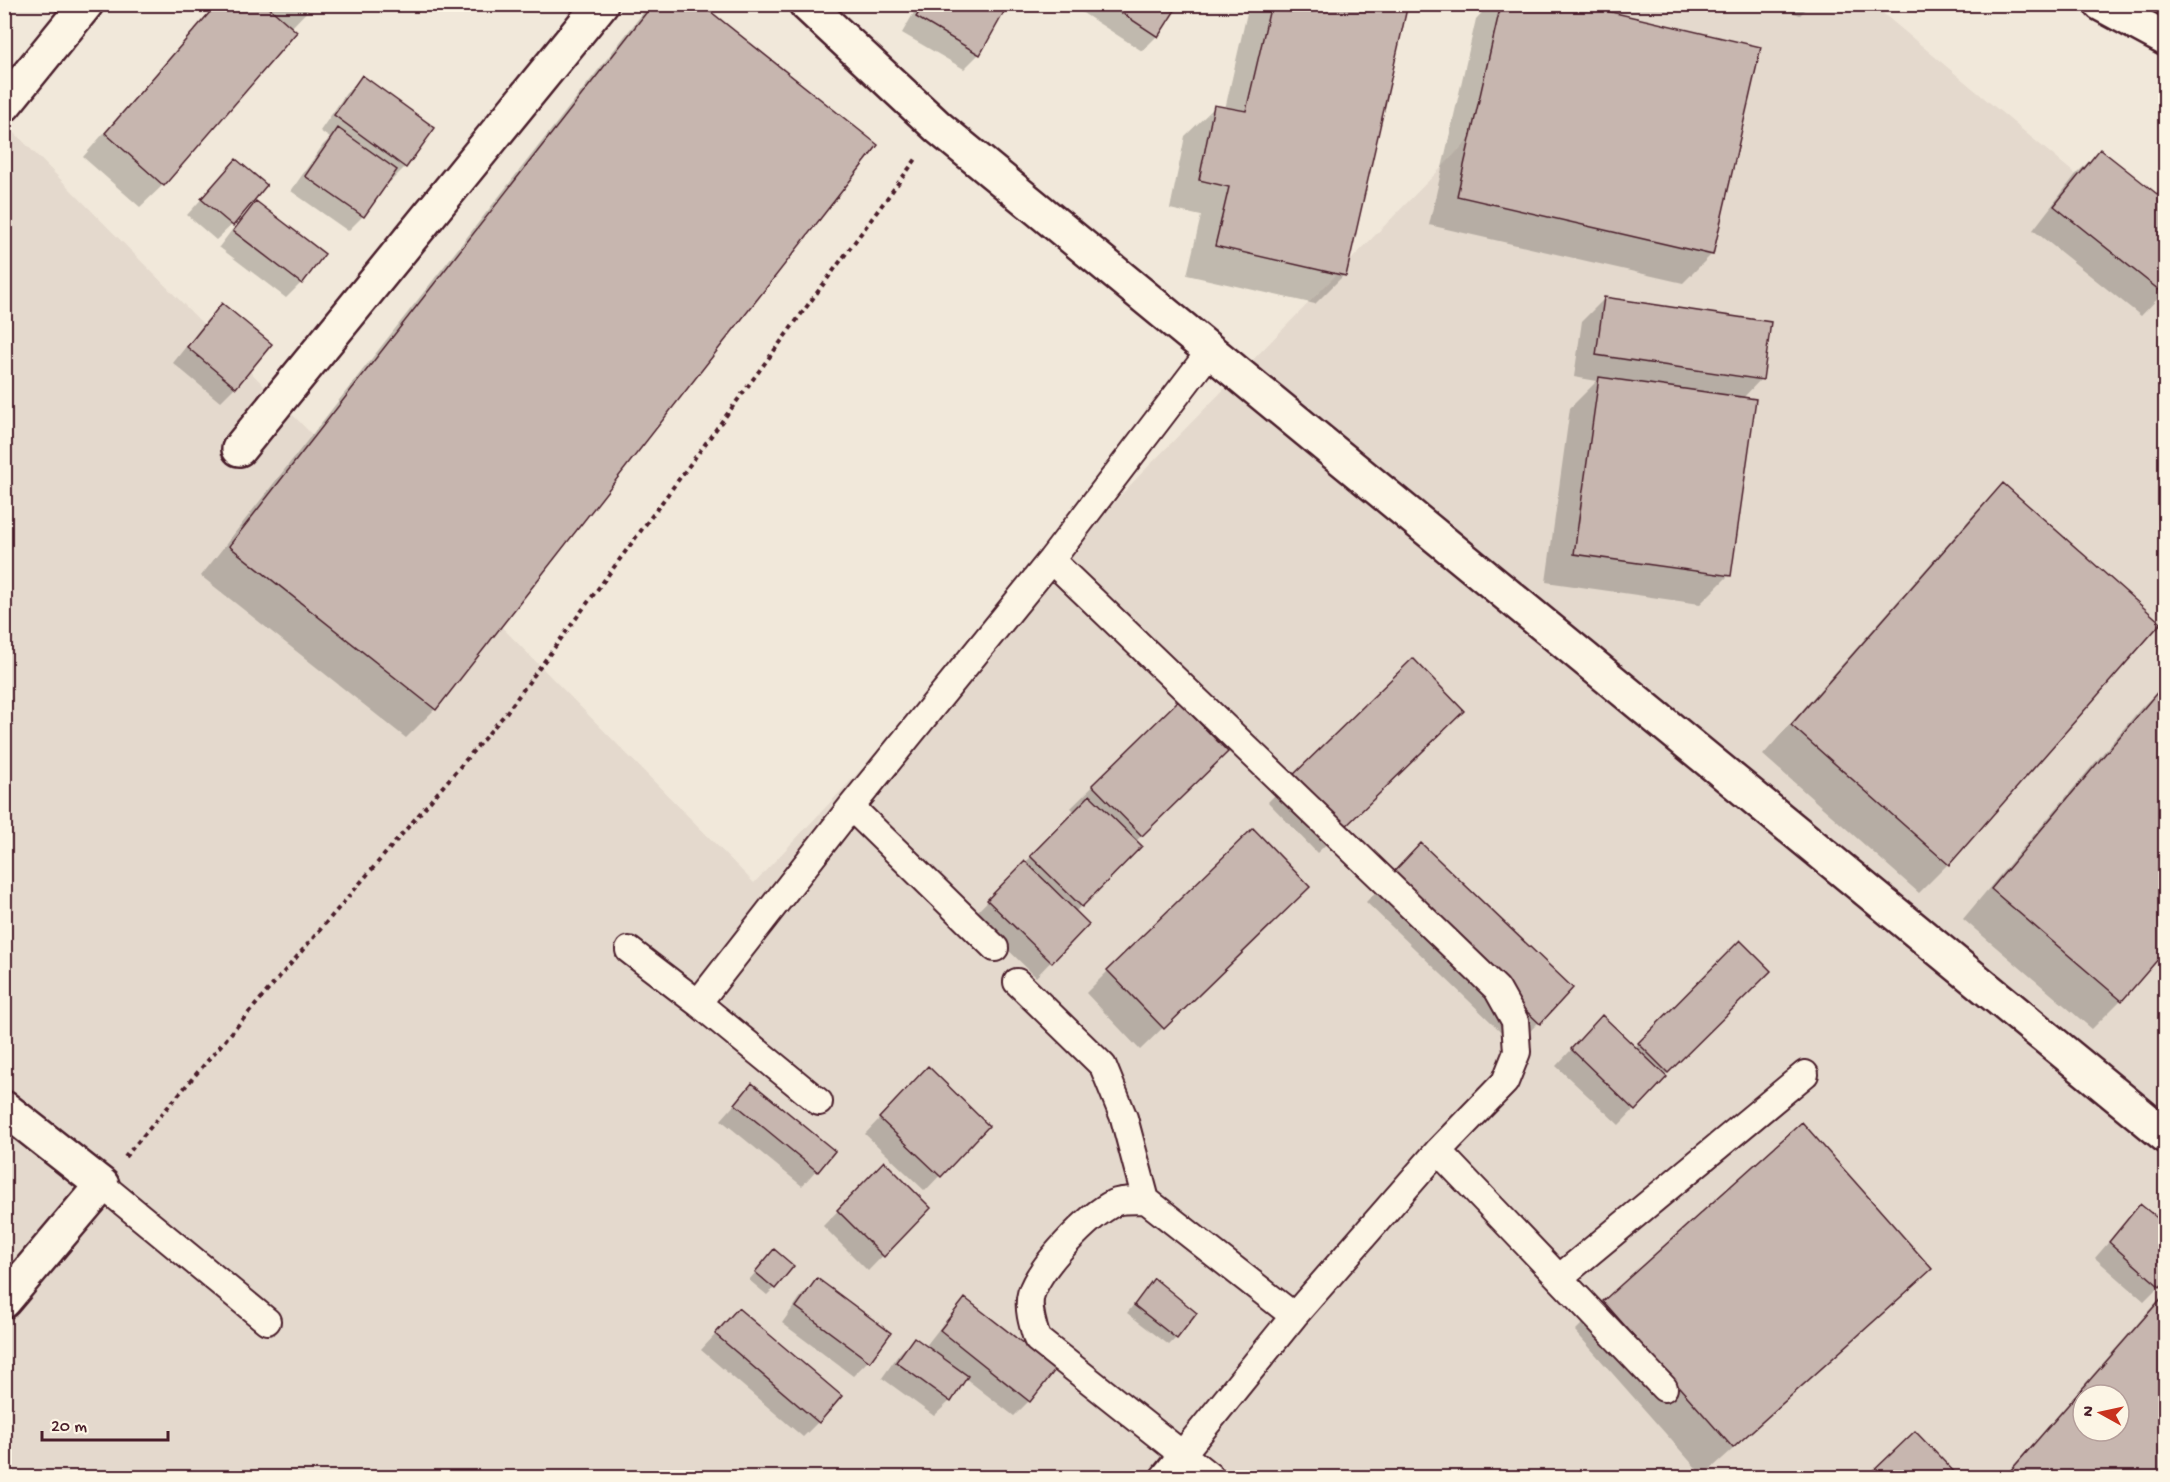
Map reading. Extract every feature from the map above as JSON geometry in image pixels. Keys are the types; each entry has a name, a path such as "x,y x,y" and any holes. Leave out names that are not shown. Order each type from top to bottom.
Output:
{"street":[{"path":"6,102 86,4"},
{"path":"239,449 601,4"},
{"path":"806,4 939,128 2166,1136"},
{"path":"2102,4 2166,39"},
{"path":"4,1108 102,1185 4,1301"}],"lane":[{"path":"698,1003 851,807 1051,560 1211,350"},
{"path":"1051,560 1497,989 1515,1021 1517,1052 1505,1082 1438,1151 1294,1316 1163,1478"},
{"path":"851,807 995,948"},
{"path":"629,950 819,1102"},
{"path":"1017,982 1103,1066 1124,1118 1146,1200 1294,1316"},
{"path":"1559,1278 1805,1074"},
{"path":"1438,1151 1664,1388"},
{"path":"102,1185 267,1321"},
{"path":"1146,1200 1116,1202 1087,1222 1063,1247 1047,1264 1031,1295 1031,1321 1037,1339 1212,1478"}],"path":[{"path":"102,1185 506,712 939,128"}],"shaded area":[{"path":"1601,5 1873,5 2165,249 2165,1477 5,1477 4,122 754,883 1138,477"}],"building":[{"path":"217,4 265,4 297,32 164,186 105,133"},
{"path":"653,4 701,4 878,145 436,710 229,546"},
{"path":"924,4 991,4 1004,12 980,55 916,17"},
{"path":"1108,4 1179,4 1158,37"},
{"path":"1271,4 1408,4 1346,276 1215,246 1229,187 1199,180 1214,105 1246,111"},
{"path":"1501,4 1577,4 1761,47 1713,255 1457,196"},
{"path":"362,75 435,128 406,168 334,115"},
{"path":"338,128 397,170 364,217 305,176"},
{"path":"2100,149 2166,201 2164,294 2054,206"},
{"path":"236,159 267,185 233,226 201,199"},
{"path":"256,201 325,254 302,284 233,231"},
{"path":"1604,297 1771,322 1763,380 1596,355"},
{"path":"222,303 272,344 236,388 187,347"},
{"path":"1599,377 1756,399 1731,576 1574,554"},
{"path":"2003,483 2161,623 1949,865 1791,725"},
{"path":"1413,658 1464,711 1340,832 1289,779"},
{"path":"2166,682 2166,950 2122,1001 1991,889"},
{"path":"1178,701 1228,752 1142,836 1092,785"},
{"path":"1090,795 1142,846 1082,907 1030,856"},
{"path":"1253,828 1310,887 1164,1029 1107,970"},
{"path":"1421,843 1573,988 1540,1024 1387,879"},
{"path":"1025,861 1089,924 1052,963 987,900"},
{"path":"1740,940 1771,971 1668,1073 1638,1043"},
{"path":"1602,1015 1667,1077 1635,1111 1571,1049"},
{"path":"928,1066 989,1126 941,1177 879,1118"},
{"path":"752,1083 835,1151 818,1172 735,1104"},
{"path":"1802,1122 1932,1269 1733,1448 1603,1301"},
{"path":"884,1161 931,1208 884,1257 837,1210"},
{"path":"2140,1204 2166,1225 2166,1280 2160,1287 2109,1242"},
{"path":"774,1249 794,1266 775,1289 755,1272"},
{"path":"817,1278 891,1333 870,1362 796,1307"},
{"path":"1154,1278 1197,1313 1177,1339 1134,1305"},
{"path":"2166,1293 2166,1478 2004,1478 2071,1401 2071,1443 2131,1443 2131,1383 2087,1383"},
{"path":"965,1298 1056,1369 1030,1402 940,1330"},
{"path":"738,1308 842,1396 819,1423 715,1334"},
{"path":"914,1337 968,1376 951,1402 896,1362"},
{"path":"1915,1431 1960,1478 1866,1478"}]}
